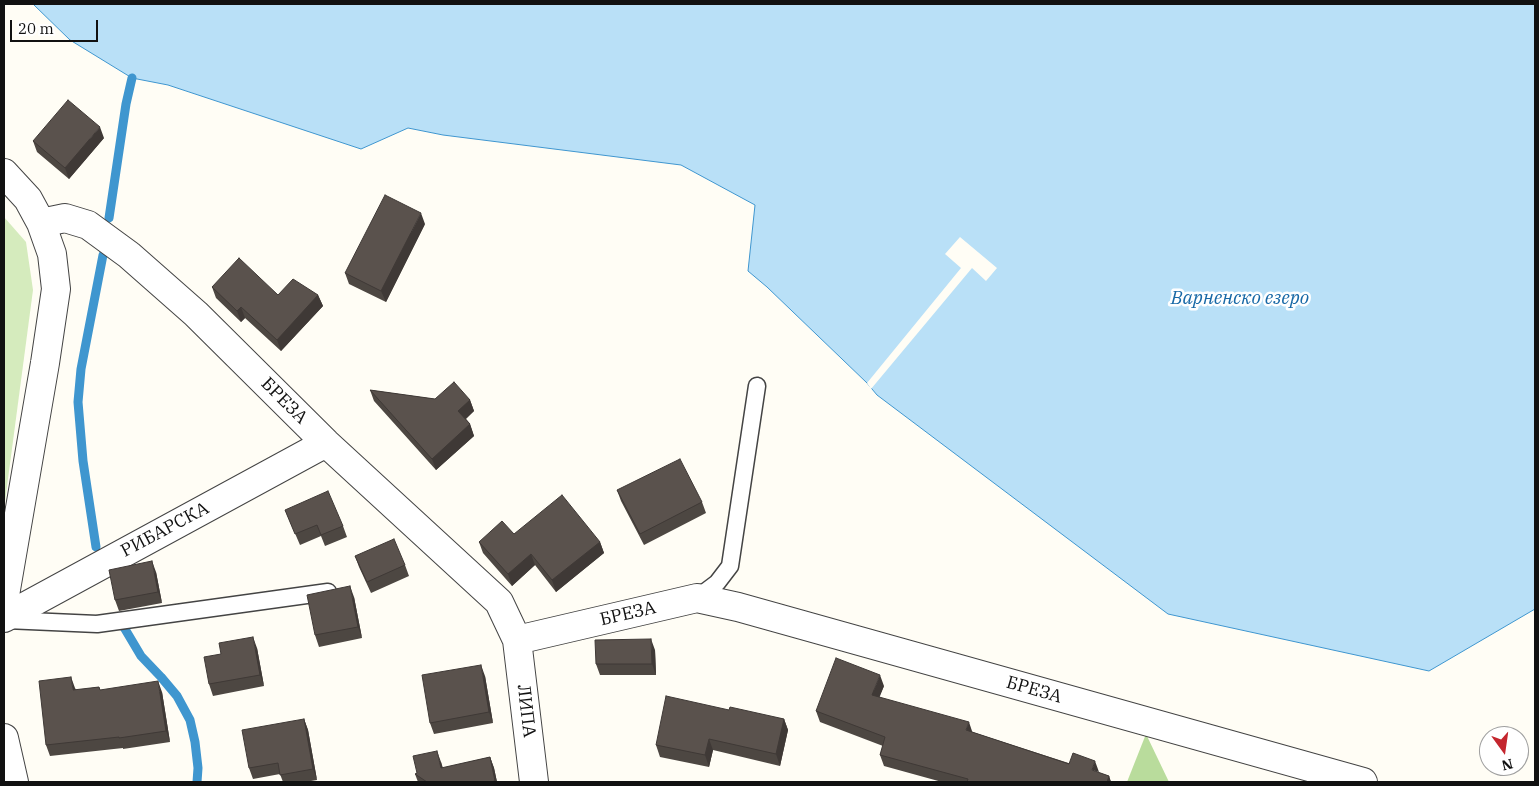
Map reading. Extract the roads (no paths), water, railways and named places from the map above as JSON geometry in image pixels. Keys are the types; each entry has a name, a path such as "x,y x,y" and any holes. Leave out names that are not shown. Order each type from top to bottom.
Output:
{"street":[{"path":"4,172 28,199 41,223 52,254 56,289 4,601"},
{"name":"БРЕЗА","path":"41,223 65,218 88,225 129,255 196,314 326,443 499,602 517,640 697,598 748,609 1364,782"},
{"name":"РИБАРСКА","path":"4,619 326,443"},
{"name":"ЛИПА","path":"517,640 534,782"},
{"path":"4,738 14,782"}],"lane":[{"path":"697,598 717,583 730,566 757,386"},
{"path":"4,619 97,624 328,592"}],"water":[{"name":"Варненско езеро","path":"33,4 1535,4 1535,609 1429,671 1168,614 877,395 867,383 748,271 755,205 681,165 443,135 408,128 361,149 168,85 132,78 70,40"}],"waterway":[{"path":"109,218 126,104 132,78"},
{"path":"96,547 83,461 78,402 81,369 103,255"},
{"path":"122,624 141,656 177,696 190,720 198,768 197,782"}]}
